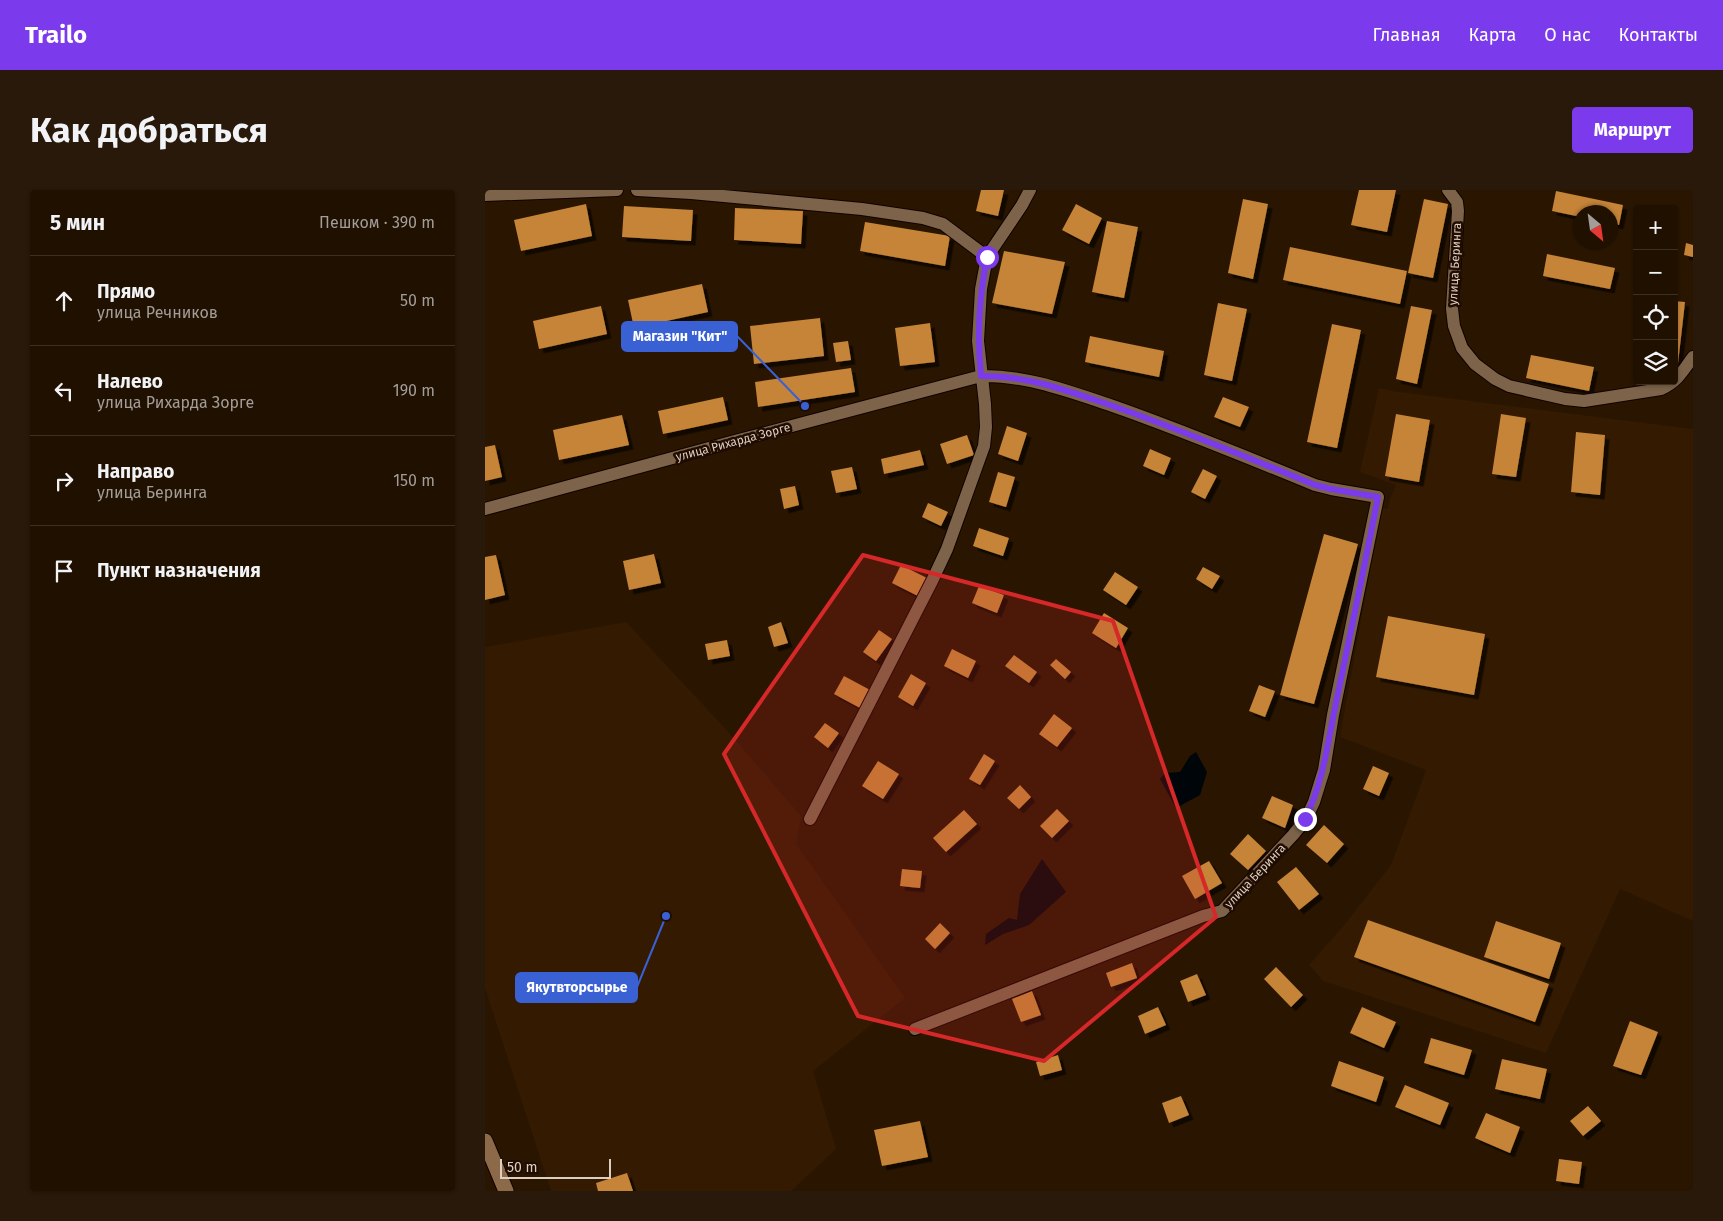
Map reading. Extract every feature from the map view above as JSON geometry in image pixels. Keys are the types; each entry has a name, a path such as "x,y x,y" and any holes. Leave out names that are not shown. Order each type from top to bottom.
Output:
{"main road":[{"path":"485,1141 506,1191"}],"street":[{"path":"485,195 617,190"},
{"path":"637,190 691,193 862,209 923,218 943,224 987,257"},
{"path":"810,819 864,717 947,549 984,446 986,427 978,341 981,289 987,257 1022,206 1030,190"},
{"name":"улица Беринга","path":"1448,190 1457,202 1458,212 1452,309 1454,326 1462,348 1475,364 1495,380 1565,399 1584,401 1661,389 1672,384 1681,376 1693,357"},
{"name":"улица Рихарда Зорге","path":"485,509 981,376 999,376 1035,382 1065,390 1155,420 1315,485 1378,497"},
{"name":"улица Беринга","path":"915,1029 1203,916 1222,911 1293,835 1310,811 1324,770 1333,715 1378,497"}],"highlighted area":[{"path":"863,555 1113,621 1216,917 1044,1061 858,1016 724,754"}],"shaded area":[{"path":"1379,388 1693,429 1693,921 1620,889 1546,1053 1323,981 1309,965 1345,924 1391,865 1426,770 1340,737 1381,508 1388,509 1396,485 1360,472"},
{"path":"626,622 723,726 801,816 796,844 905,998 813,1071 836,1149 791,1191 551,1191 485,988 485,647"},
{"path":"1196,752 1207,772 1200,795 1176,808 1160,779 1165,773 1180,772 1190,756"},
{"path":"1042,859 1066,892 1029,925 1003,934 985,945 986,934 1009,918 1017,920 1020,894"}],"building":[{"path":"981,190 1004,190 998,216 976,211"},
{"path":"1359,190 1396,190 1387,232 1351,225"},
{"path":"1556,191 1623,205 1619,225 1618,205 1573,205 1573,215 1552,211"},
{"path":"1243,199 1268,204 1253,279 1228,273"},
{"path":"1424,199 1448,204 1433,278 1408,273"},
{"path":"586,204 592,236 521,251 514,220"},
{"path":"1076,204 1102,218 1089,244 1062,230"},
{"path":"624,206 693,210 691,241 622,237"},
{"path":"735,208 803,211 801,244 734,240"},
{"path":"1107,221 1138,227 1124,298 1092,292"},
{"path":"865,222 950,236 945,266 860,251"},
{"path":"1686,243 1693,245 1693,257 1684,255"},
{"path":"1290,247 1407,271 1400,304 1283,280"},
{"path":"1004,251 1065,262 1052,314 992,303"},
{"path":"1547,254 1615,268 1610,289 1543,276"},
{"path":"702,284 708,312 634,328 628,300"},
{"path":"1678,301 1685,302 1678,363"},
{"path":"1218,303 1247,309 1232,381 1204,375"},
{"path":"601,306 607,334 539,349 533,321"},
{"path":"1411,306 1432,310 1417,384 1396,379"},
{"path":"820,318 824,356 754,364 750,326"},
{"path":"930,323 935,362 900,366 895,328"},
{"path":"1332,324 1361,330 1337,448 1307,442"},
{"path":"1090,336 1164,351 1159,377 1085,362"},
{"path":"848,341 851,360 836,362 833,343"},
{"path":"1531,355 1594,367 1589,391 1526,378"},
{"path":"851,368 855,392 758,407 755,382"},
{"path":"723,397 728,420 663,434 658,411"},
{"path":"1223,397 1249,407 1240,427 1214,417"},
{"path":"1396,414 1430,420 1419,482 1385,476"},
{"path":"1501,414 1526,418 1516,477 1492,474"},
{"path":"622,415 629,445 559,460 553,430"},
{"path":"1007,426 1027,433 1018,461 998,454"},
{"path":"1576,432 1605,435 1600,495 1571,492"},
{"path":"967,435 974,455 947,464 940,444"},
{"path":"495,445 502,477 485,481 485,447"},
{"path":"1150,449 1171,458 1164,475 1143,466"},
{"path":"920,450 924,465 884,474 881,459"},
{"path":"852,467 857,489 836,493 831,471"},
{"path":"1203,469 1217,476 1205,499 1191,492"},
{"path":"998,472 1015,477 1006,507 989,502"},
{"path":"795,486 799,505 784,509 780,489"},
{"path":"928,503 948,512 941,526 922,517"},
{"path":"979,528 1009,538 1003,556 973,546"},
{"path":"1324,534 1358,544 1314,704 1280,695"},
{"path":"654,554 661,583 629,590 623,561"},
{"path":"496,555 505,595 485,600 485,557"},
{"path":"901,565 931,580 922,598 892,583"},
{"path":"1203,567 1220,576 1212,589 1196,579"},
{"path":"1115,572 1138,587 1126,605 1103,590"},
{"path":"979,586 1004,595 997,613 972,603"},
{"path":"1104,613 1128,628 1116,648 1092,633"},
{"path":"1388,616 1485,634 1474,695 1376,677"},
{"path":"781,622 788,643 774,647 768,627"},
{"path":"879,630 892,639 876,661 863,652"},
{"path":"727,640 730,656 708,660 705,644"},
{"path":"952,649 976,661 968,678 944,666"},
{"path":"1014,655 1037,672 1029,683 1005,666"},
{"path":"1056,659 1071,672 1065,679 1050,665"},
{"path":"911,674 926,683 913,706 898,697"},
{"path":"844,676 872,691 862,709 834,694"},
{"path":"1259,685 1275,691 1265,717 1249,711"},
{"path":"1054,714 1072,728 1057,747 1039,734"},
{"path":"825,723 839,733 828,748 814,737"},
{"path":"984,754 995,761 980,785 969,779"},
{"path":"878,761 899,774 883,799 862,786"},
{"path":"1373,766 1389,773 1379,796 1363,789"},
{"path":"1020,785 1031,797 1019,809 1007,798"},
{"path":"1272,796 1293,805 1285,828 1262,818"},
{"path":"1057,809 1069,821 1052,838 1040,826"},
{"path":"964,810 977,824 946,852 933,838"},
{"path":"1324,825 1344,844 1327,863 1306,845"},
{"path":"1248,834 1266,851 1248,870 1230,854"},
{"path":"1209,861 1222,883 1195,899 1182,876"},
{"path":"1296,867 1319,894 1299,910 1277,882"},
{"path":"902,869 922,871 920,888 900,886"},
{"path":"1368,920 1549,984 1535,1022 1354,957"},
{"path":"1496,921 1561,943 1549,979 1484,957"},
{"path":"940,923 950,933 935,949 925,939"},
{"path":"1132,963 1137,978 1111,987 1106,973"},
{"path":"1276,967 1303,995 1291,1007 1264,979"},
{"path":"1197,974 1206,995 1188,1002 1180,981"},
{"path":"1032,991 1041,1015 1021,1022 1012,999"},
{"path":"1158,1007 1166,1025 1145,1034 1138,1016"},
{"path":"1362,1007 1396,1022 1384,1048 1350,1033"},
{"path":"1630,1021 1658,1032 1641,1075 1613,1066"},
{"path":"1431,1038 1472,1050 1464,1075 1424,1063"},
{"path":"1058,1055 1062,1070 1040,1076 1036,1062"},
{"path":"1502,1059 1547,1069 1540,1099 1495,1089"},
{"path":"1339,1061 1384,1077 1376,1102 1331,1086"},
{"path":"1405,1085 1449,1103 1440,1125 1395,1107"},
{"path":"1181,1096 1189,1115 1169,1123 1162,1103"},
{"path":"1588,1106 1601,1121 1583,1136 1570,1121"},
{"path":"1486,1113 1520,1127 1510,1153 1475,1138"},
{"path":"920,1121 928,1157 882,1166 874,1130"},
{"path":"1559,1159 1582,1162 1579,1184 1556,1181"},
{"path":"627,1173 633,1191 598,1191 596,1183"}],"place":[{"name":"Магазин \"Кит\"","path":"805,406"},
{"name":"Якутвторсырье","path":"666,916"}],"route":[{"path":"987,257 981,289 978,341 981,376 999,376 1035,382 1065,390 1155,420 1315,485 1378,497 1333,715 1324,770 1314,802 1305,819"}]}
